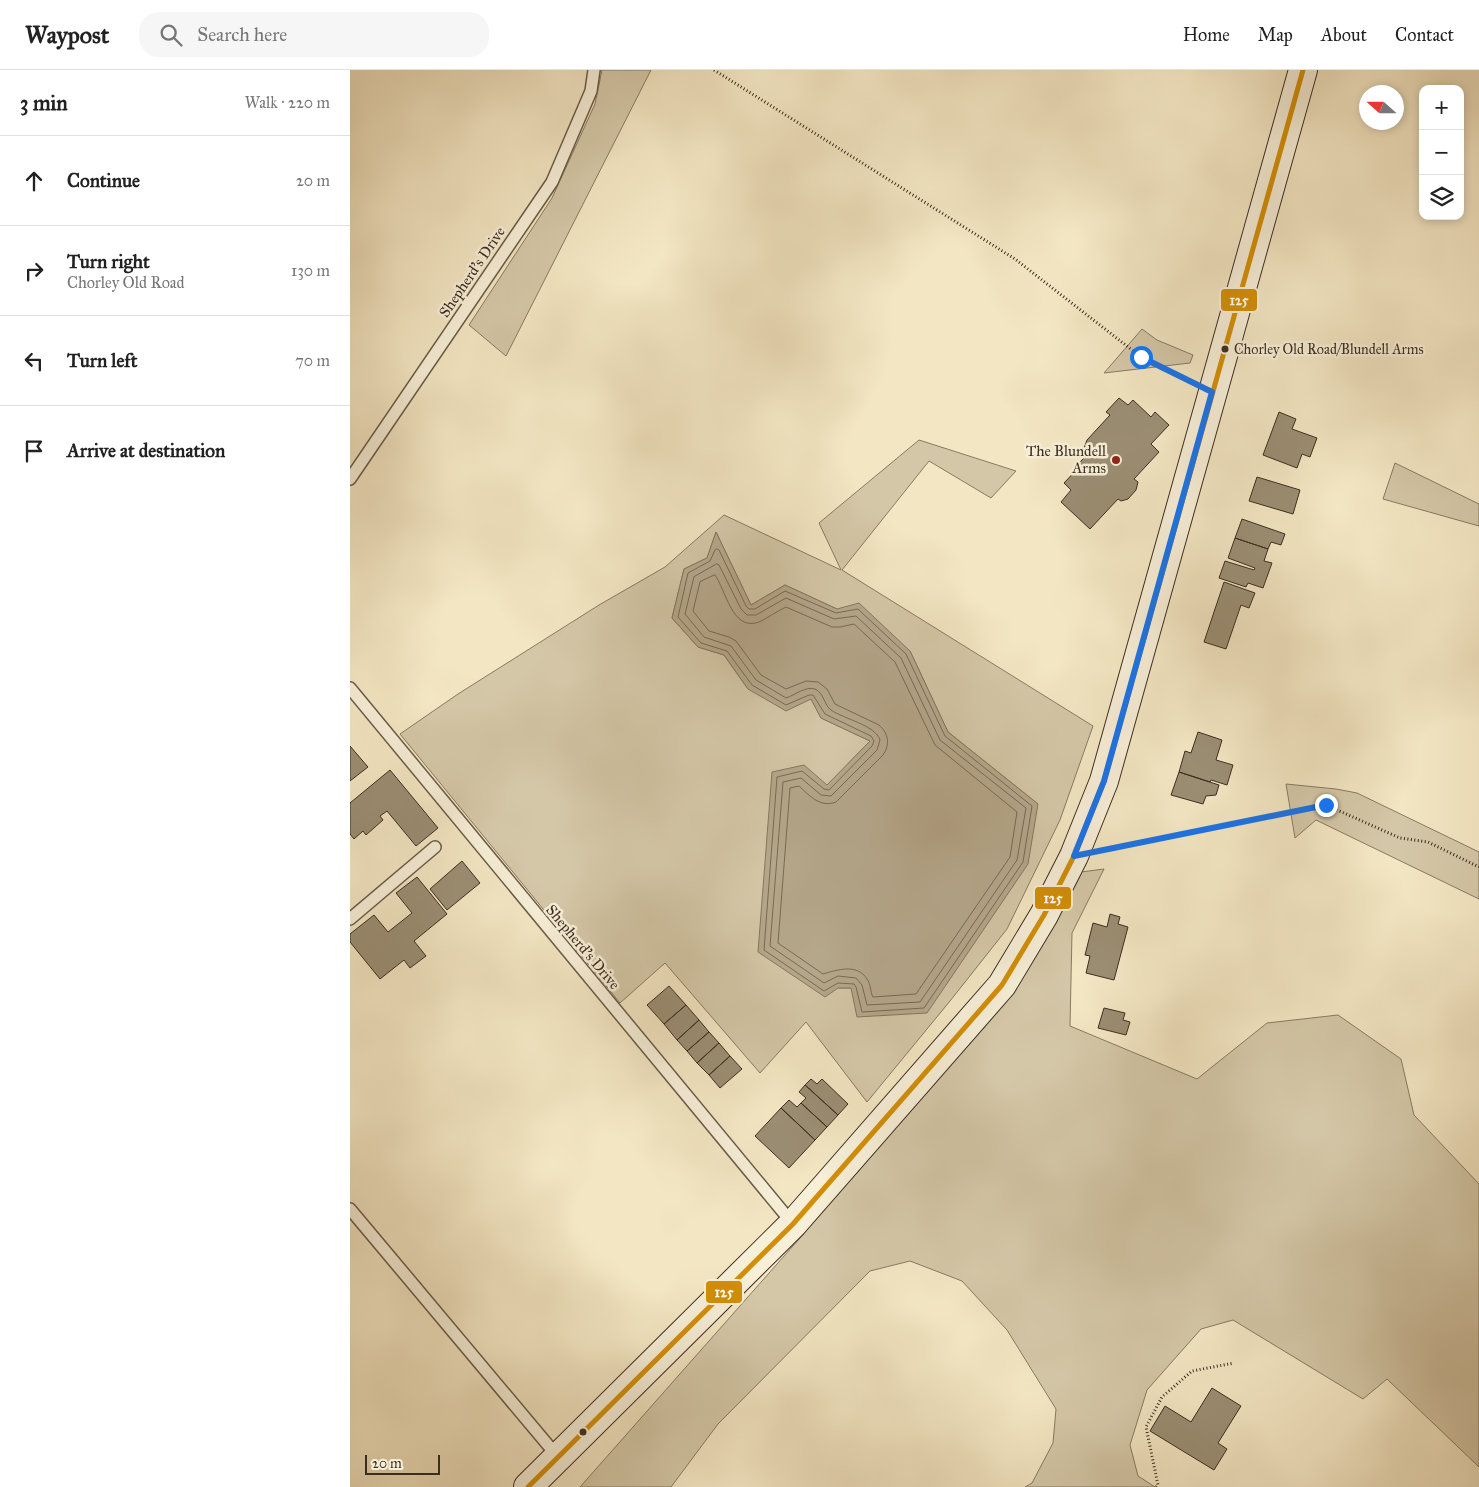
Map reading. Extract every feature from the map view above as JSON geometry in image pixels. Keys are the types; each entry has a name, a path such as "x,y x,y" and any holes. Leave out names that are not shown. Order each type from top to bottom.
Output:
{"main road":[{"path":"528,1487 793,1224 1002,985 1044,915 1074,856 1104,781 1303,70"}],"lane":[{"name":"Shepherd's Drive","path":"350,479 552,182 591,92 594,70"},
{"name":"Shepherd's Drive","path":"350,688 793,1224"},
{"path":"350,920 435,847"},
{"path":"350,1209 558,1458"}],"path":[{"path":"714,70 1015,259 1141,357 1212,392"},
{"path":"1074,856 1326,805 1400,838 1428,842 1479,868"},
{"path":"1156,1487 1158,1484 1146,1426 1162,1397 1192,1371 1234,1363"}],"shaded area":[{"path":"602,70 651,70 506,356 469,325 552,198 595,104"},
{"path":"1142,329 1157,340 1193,355 1190,363 1104,373"},
{"path":"919,440 1016,471 991,498 929,461 842,570 1093,726 1060,820 1007,929 867,1102 806,1022 760,1073 665,963 620,1003 400,734 458,694 599,605 665,567 724,515 841,570 819,523","holes":["716,532 751,605 785,585 837,609 910,651 948,732 1038,804 851,988 838,988 827,786 870,741 821,718 811,699 748,689 724,655 698,647 672,618 684,569 707,558"]},
{"path":"1395,463 1479,504 1479,526 1383,499"},
{"path":"1286,784 1357,793 1479,852 1479,899 1316,820 1295,838"},
{"path":"1104,869 1072,933 1070,1026 1197,1079 1267,1023 1338,1015 1401,1059 1414,1115 1479,1184 1479,1467 1387,1379 1363,1399 1233,1320 1201,1329 1147,1390 1130,1445 1138,1476 1155,1487 1025,1487 1032,1483 1053,1443 1056,1409 1007,1330 962,1281 910,1261 870,1271 718,1424 671,1487 580,1487 1013,994 1081,872"}],"water":[{"path":"716,532 751,605 785,585 837,609 859,603 910,651 948,732 1038,804 1028,864 927,1013 857,1017 851,988 838,988 825,997 758,952 772,772 804,765 827,785 870,741 821,718 811,699 786,711 748,689 724,655 698,647 672,618 684,569 707,558"}],"building":[{"name":"The Blundell Arms","path":"1119,398 1128,405 1133,400 1151,417 1155,412 1169,425 1151,444 1159,452 1134,479 1138,482 1136,490 1128,499 1121,501 1118,499 1090,529 1061,502 1071,490 1064,483 1080,466 1078,464 1085,457 1082,454 1087,440 1110,415 1106,412"},
{"path":"1279,412 1296,419 1292,429 1317,438 1310,457 1302,454 1297,468 1263,455"},
{"path":"1257,477 1300,490 1293,514 1249,501"},
{"path":"1242,519 1285,534 1281,545 1271,542 1268,549 1235,538"},
{"path":"1235,538 1268,549 1264,561 1272,563 1263,588 1248,583 1246,587 1219,578 1225,561 1254,570 1255,568 1228,558"},
{"path":"1224,582 1255,593 1249,608 1241,605 1226,649 1204,642"},
{"path":"1198,732 1222,740 1216,760 1233,765 1227,785 1211,780 1210,782 1179,772 1185,751 1191,753"},
{"path":"350,746 368,767 350,781"},
{"path":"390,770 438,828 416,846 387,811 380,816 383,820 366,835 363,831 354,839 350,834 350,803"},
{"path":"1179,772 1219,785 1216,795 1206,796 1203,804 1171,795"},
{"path":"462,861 480,883 447,910 430,889"},
{"path":"417,877 447,914 414,941 426,956 410,968 404,960 380,979 350,942 350,934 374,915 388,932 412,913 396,893"},
{"path":"1110,914 1120,917 1118,924 1128,927 1114,980 1086,973 1090,956 1085,955 1093,923 1107,927"},
{"path":"669,986 686,1005 664,1024 647,1005"},
{"path":"686,1005 699,1020 677,1040 664,1024"},
{"path":"1104,1008 1125,1013 1123,1020 1130,1022 1126,1035 1098,1028"},
{"path":"699,1020 709,1032 687,1051 677,1040"},
{"path":"709,1032 719,1043 697,1063 687,1051"},
{"path":"719,1043 730,1056 709,1075 697,1063"},
{"path":"730,1056 742,1069 720,1088 709,1075"},
{"path":"811,1079 817,1084 822,1079 848,1104 838,1115 805,1085"},
{"path":"805,1085 838,1115 827,1127 801,1103 806,1098 799,1092"},
{"path":"789,1100 797,1107 801,1103 827,1127 815,1140 781,1108"},
{"path":"781,1108 815,1140 789,1168 755,1136"},
{"path":"1212,1388 1241,1406 1218,1443 1227,1449 1214,1470 1150,1431 1165,1406 1191,1422"}],"transit line":[{"name":"125","path":"528,1487 793,1224 1002,985 1044,915 1074,856 1104,781 1303,70"}],"place":[{"name":"Chorley Old Road/Blundell Arms","path":"1225,349"},
{"name":"The Blundell Arms","path":"1116,460"}],"route":[{"path":"1141,357 1212,392 1104,781 1074,856 1326,805"}]}
